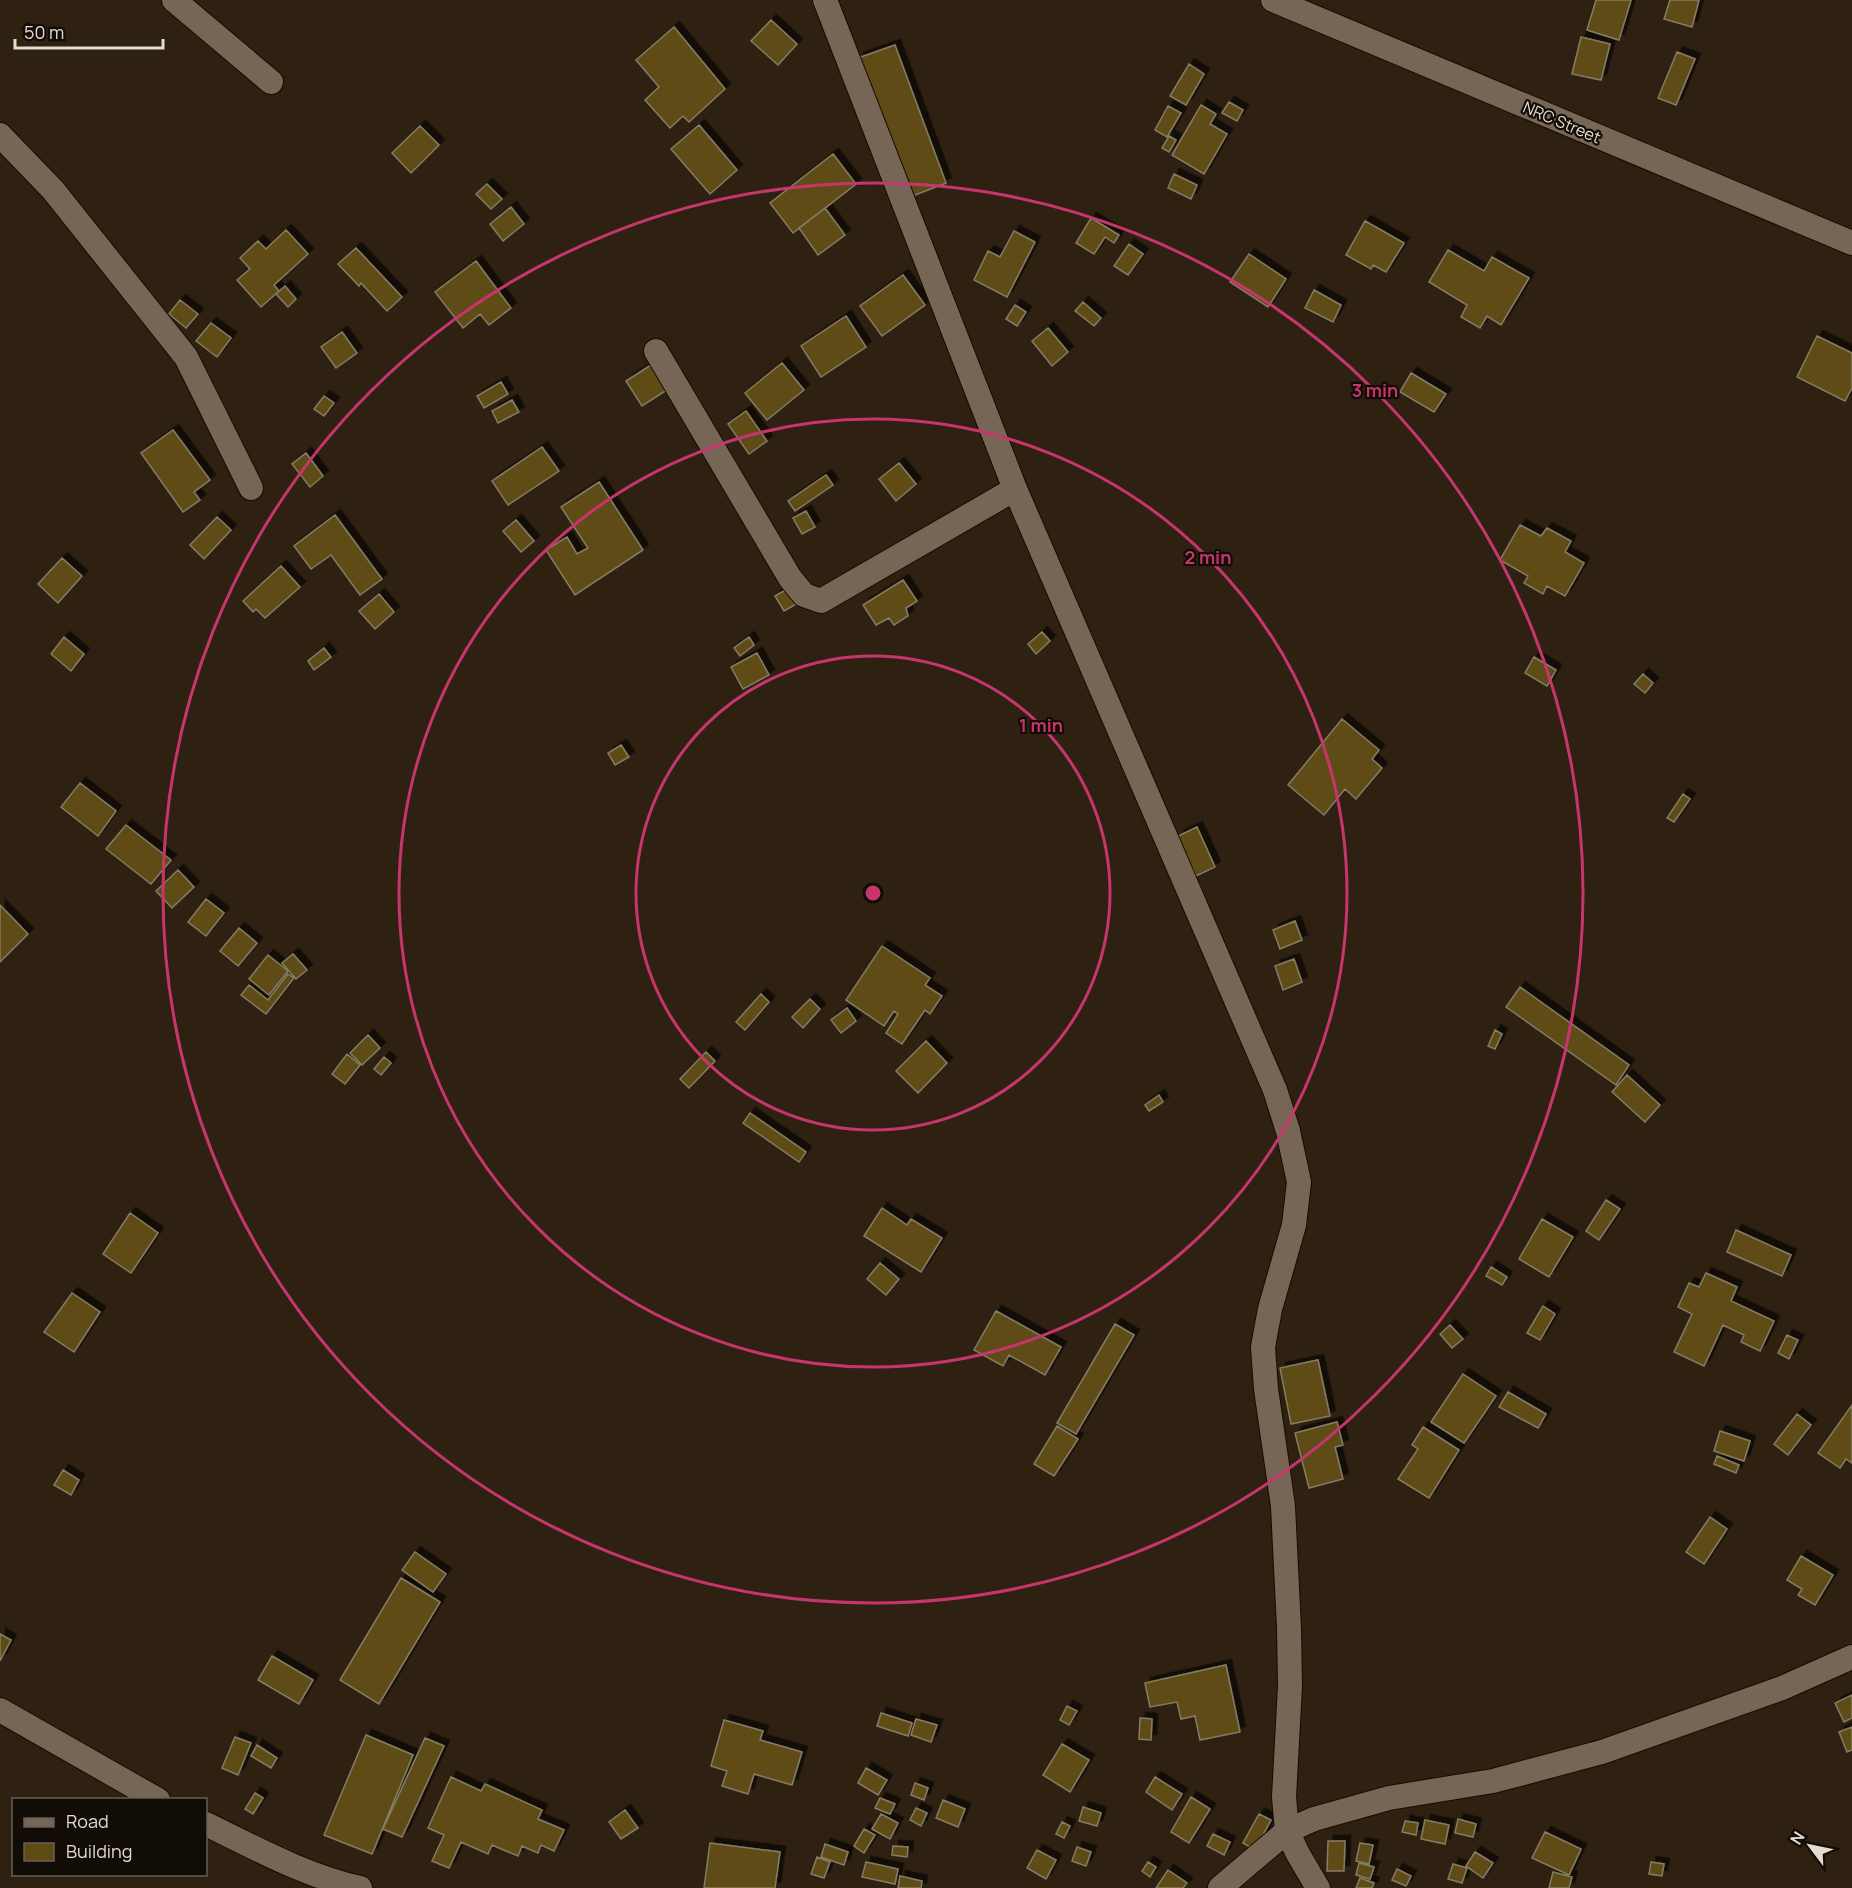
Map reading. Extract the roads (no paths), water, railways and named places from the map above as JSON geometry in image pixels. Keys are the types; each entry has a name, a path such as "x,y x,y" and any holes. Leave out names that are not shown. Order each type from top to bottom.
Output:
{"street":[{"path":"174,0 271,82"},
{"path":"825,0 1015,489 1275,1090 1288,1131 1299,1182 1294,1225 1270,1309 1263,1347 1266,1389 1283,1506 1290,1686 1284,1797 1287,1831 1318,1888"},
{"name":"NRC Street","path":"1273,0 1852,243"},
{"path":"0,135 53,190 186,357 251,489"},
{"path":"656,351 790,578 804,595 821,601 1015,489"},
{"path":"1220,1888 1287,1831 1314,1819 1389,1798 1493,1781 1602,1752 1782,1688 1852,1657"},
{"path":"0,1710 154,1798"},
{"path":"207,1824 339,1883 360,1888"}]}
